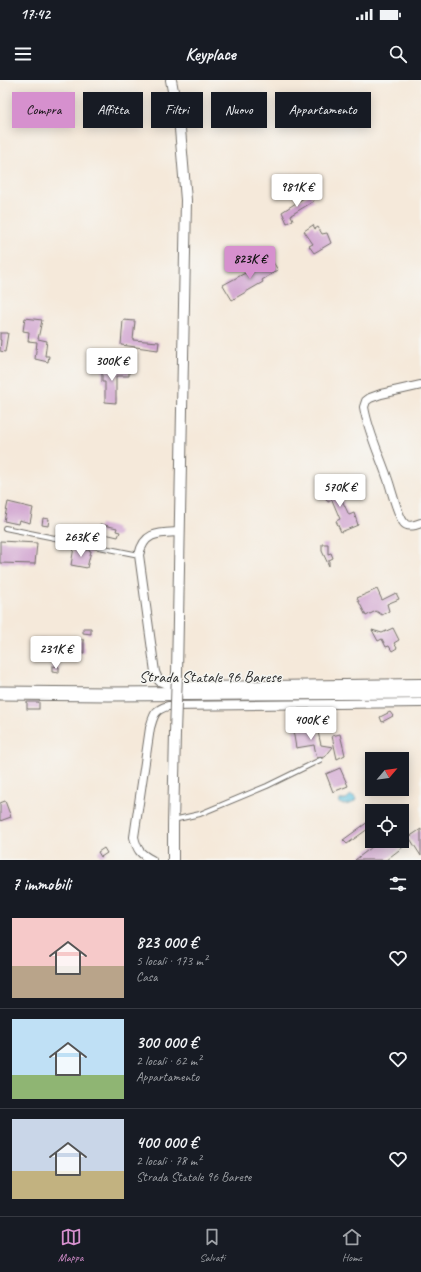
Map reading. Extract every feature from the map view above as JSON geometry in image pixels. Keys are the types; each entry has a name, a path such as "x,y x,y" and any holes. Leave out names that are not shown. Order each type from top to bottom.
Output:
{"highway":[{"name":"Strada Statale 96 Barese","path":"0,693 115,694 421,692"}],"street":[{"path":"172,80 180,129 186,200 173,860"},
{"path":"421,385 375,396 366,401 364,407 382,464 404,523 408,525 421,523"},
{"path":"180,532 157,534 147,538 140,546 139,555 155,672 159,681 168,685 196,686 421,683"},
{"path":"152,860 143,855 136,846 134,837 150,728 154,715 158,709 168,706 421,703"}],"lane":[{"path":"5,528 139,555"},
{"path":"173,820 200,814 267,786 320,760"}],"water":[{"path":"351,795 355,797 356,800 352,803 346,805 339,803 340,800 346,799"}],"building":[{"path":"310,194 314,201 291,215 293,220 287,223 282,212"},
{"path":"313,225 315,229 318,227 322,234 327,233 331,243 314,253 309,246 313,244 304,231"},
{"path":"271,259 278,270 262,280 263,282 232,300 223,285"},
{"path":"25,318 42,320 38,339 47,341 45,356 49,356 48,362 35,359 37,342 28,341 29,332 23,331"},
{"path":"123,320 135,321 133,340 159,342 158,350 121,345"},
{"path":"0,333 8,333 5,352 0,351"},
{"path":"102,368 129,369 129,376 116,376 116,403 105,402 105,382 102,382"},
{"path":"327,483 328,486 334,483 349,515 354,513 358,525 341,532 336,521 340,519 332,500 328,502 322,490 321,485"},
{"path":"8,502 33,508 30,523 19,520 18,524 4,521"},
{"path":"43,518 49,519 48,526 42,525"},
{"path":"100,524 117,528 116,531 120,532 118,537 96,532 97,527 99,528"},
{"path":"0,541 37,543 35,564 0,563"},
{"path":"322,544 328,544 328,554 331,553 333,558 329,560 329,566 322,551"},
{"path":"74,547 91,551 87,568 71,565"},
{"path":"377,589 382,600 396,593 399,599 387,604 389,611 382,615 376,611 366,616 357,598"},
{"path":"83,628 91,628 91,634 83,633"},
{"path":"393,628 399,640 394,643 397,648 392,651 389,646 386,647 382,639 378,641 372,630 382,633"},
{"path":"39,638 45,638 45,644 39,644"},
{"path":"71,639 84,640 84,653 70,653"},
{"path":"52,666 59,667 59,673 52,672"},
{"path":"27,702 39,702 39,709 27,709"},
{"path":"390,712 393,716 382,722 380,717"},
{"path":"313,726 315,733 318,732 321,745 333,747 325,757 317,758 314,745 296,748 293,730"},
{"path":"340,734 345,755 337,759 332,736"},
{"path":"340,768 348,786 333,792 326,774"},
{"path":"5,801 11,817 0,821 0,803"},
{"path":"365,824 365,831 347,844 343,840"},
{"path":"421,829 421,856 409,837"},
{"path":"104,848 107,853 101,857 98,852"},
{"path":"371,848 402,848 386,860 355,860"}]}
